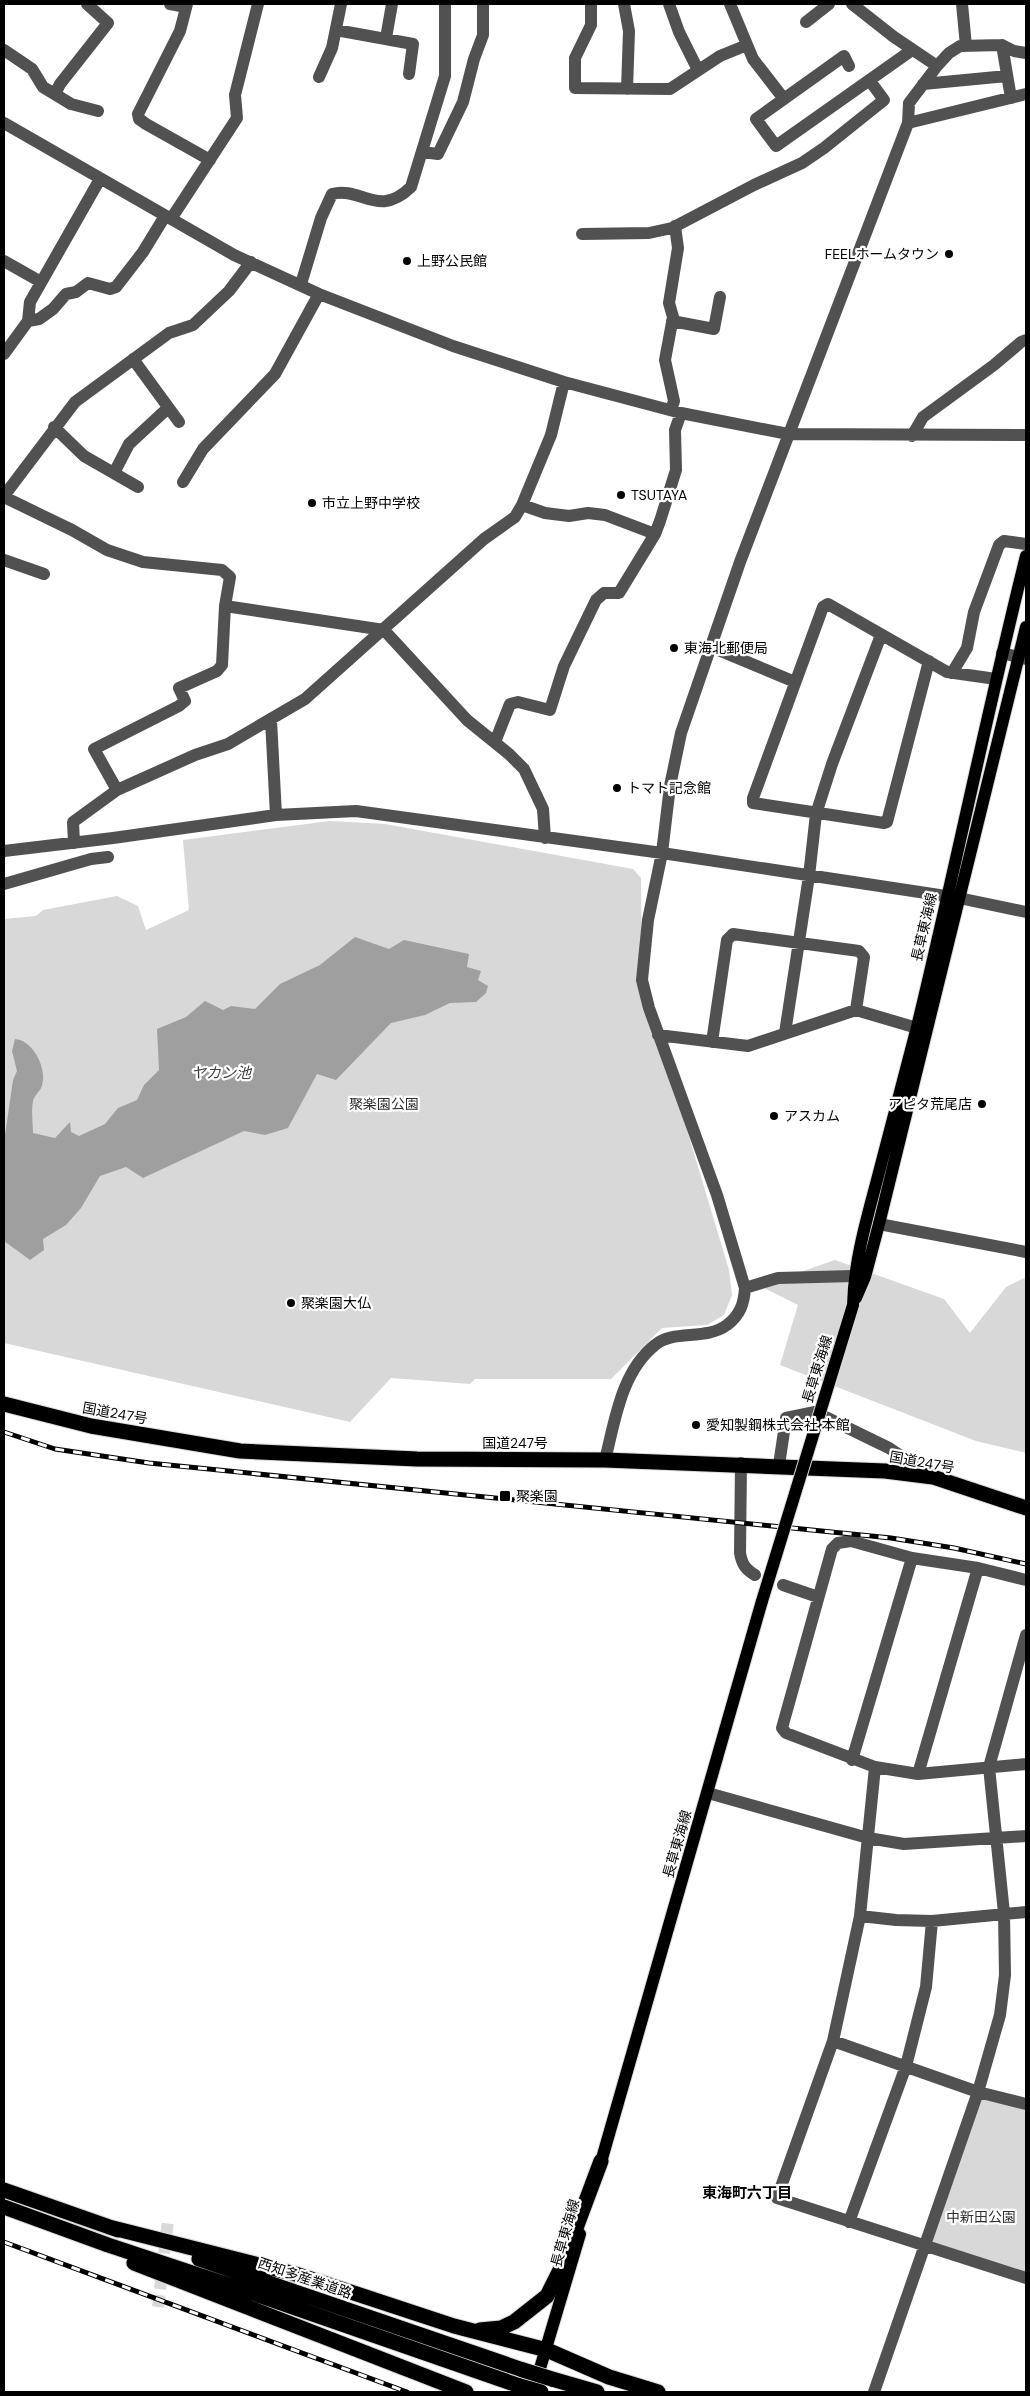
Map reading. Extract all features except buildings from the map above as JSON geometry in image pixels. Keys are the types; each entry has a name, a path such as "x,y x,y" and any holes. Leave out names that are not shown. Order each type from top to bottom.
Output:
{"highway":[{"name":"国道247号","path":"4,1404 91,1426 240,1451 417,1459 605,1460 885,1470 933,1477 1026,1508"},
{"path":"454,2326 487,2330 501,2328 525,2315 547,2296 561,2268 601,2161"},
{"name":"西知多産業道路","path":"4,2190 523,2370 597,2392"},
{"path":"4,2206 96,2248 466,2392"},
{"path":"30,2217 526,2389 541,2392"},
{"path":"109,2227 299,2276 454,2326 548,2350 609,2377 658,2392"}],"main road":[{"name":"長草東海線","path":"526,2389 548,2350 762,1601 853,1305 865,1277 879,1224 953,897 996,678 1026,556"},
{"name":"長草東海線","path":"853,1305 854,1276 917,1028 1022,658 1026,627"}],"street":[{"path":"55,94 60,84 108,23 87,4"},
{"path":"170,4 186,5 180,31 138,114 139,119 210,160"},
{"path":"28,321 39,319 53,310 66,294 76,292 88,283 110,289 116,287 168,218 210,160 237,118 235,94 258,4"},
{"path":"319,77 332,48 341,4"},
{"path":"386,38 392,4"},
{"path":"300,284 321,218 332,194 339,192 375,202 390,200 411,187 445,76 445,4"},
{"path":"422,152 438,154 463,102 474,59 483,35 483,4"},
{"path":"591,4 591,25 575,58 575,88 670,89 720,56 747,44"},
{"path":"624,4 630,31 627,88"},
{"path":"669,4 679,32 698,70"},
{"path":"730,4 753,59 784,99"},
{"path":"806,22 829,4"},
{"path":"852,4 912,50 937,66"},
{"path":"962,4 966,46"},
{"path":"336,30 413,44 410,74"},
{"path":"1002,45 1010,98"},
{"path":"605,1460 620,1402 636,1365 656,1344 670,1338 718,1332 739,1314 744,1300 745,1288 717,1194 658,1035 642,980 648,920 662,853 678,742 788,434 800,409 876,209 884,180 908,122 909,103 937,66 949,53 960,46 1002,45 1014,51 1026,53"},
{"path":"4,50 32,69 43,87 71,104 98,111"},
{"path":"849,66 844,56 756,119 776,146 912,50"},
{"path":"923,84 1007,76"},
{"path":"582,234 650,233 675,226 754,185 802,163 824,148 884,100 870,81"},
{"path":"908,122 1026,94"},
{"path":"4,123 168,218 251,262 319,294 453,346 564,382 676,412 788,434 1026,435"},
{"path":"4,354 28,321 30,302 100,179"},
{"path":"495,742 510,704 518,702 550,710 564,666 596,600 604,593 619,593 655,534 676,470 676,412 665,360 672,321 669,303 678,248 675,226"},
{"path":"4,260 41,282"},
{"path":"117,790 94,750 180,706 185,701 179,688 217,671 222,665 224,606 230,577 222,570 143,562 107,550 4,496 54,427 86,392 169,333 193,324 229,291 251,262"},
{"path":"183,482 203,449 275,374 319,294"},
{"path":"672,321 714,329 720,297"},
{"path":"912,436 923,417 994,366 1021,342 1026,340"},
{"path":"133,359 179,422"},
{"path":"74,843 73,822 117,790 195,754 228,744 305,699 484,539 515,517 522,505 551,435 564,382"},
{"path":"114,474 130,444 168,408"},
{"path":"54,427 84,456 138,487"},
{"path":"522,505 545,513 569,516 588,513 605,515 655,534"},
{"path":"952,673 967,648 974,612 999,545 1004,541 1026,544"},
{"path":"4,560 44,574"},
{"path":"929,661 888,822 884,824 753,803 794,682 823,607 828,604 952,673 996,678"},
{"path":"224,606 384,630 467,720 495,742 524,769 542,809 545,838"},
{"path":"785,1033 809,876 816,814 832,764 881,635"},
{"path":"711,647 794,682"},
{"path":"1002,653 1022,658"},
{"path":"270,720 276,815"},
{"path":"4,851 276,815 356,811 662,853 953,897 1026,912"},
{"path":"4,884 82,861 108,857"},
{"path":"712,1042 727,940 733,934 859,950 864,957 856,1010"},
{"path":"658,1035 748,1046 856,1010 917,1028"},
{"path":"879,1224 1026,1252"},
{"path":"745,1288 778,1278 854,1276"},
{"path":"779,1465 786,1418 815,1412 890,1448 933,1477"},
{"path":"741,1464 740,1553 746,1570 755,1575"},
{"path":"1026,1580 978,1568 912,1558 851,1540 838,1543 832,1549 782,1728 786,1733 852,1760 875,1767 918,1774 1026,1764"},
{"path":"852,1760 912,1558"},
{"path":"918,1774 978,1568"},
{"path":"783,1585 818,1597"},
{"path":"874,2392 978,2092 1000,2015 1005,1976 1004,1913 989,1768 1026,1635"},
{"path":"875,1767 860,1916 833,2041 777,2198 1026,2278"},
{"path":"708,1793 868,1838 904,1844 1026,1836"},
{"path":"860,1916 932,1921 1026,1912"},
{"path":"849,2222 906,2066 926,1987 932,1921"},
{"path":"833,2041 978,2092 1026,2104"}],"green space":[{"name":"聚楽園公園","path":"330,821 385,824 633,869 641,878 642,980 729,1270 732,1295 724,1315 707,1325 662,1328 611,1379 475,1379 470,1384 391,1378 350,1422 4,1343 4,919 36,916 43,910 117,896 138,906 146,930 189,910 183,840"},
{"path":"835,1260 944,1299 970,1333 1006,1287 1026,1277 1026,1453 976,1441 780,1365 798,1305 760,1286"},
{"name":"中新田公園","path":"978,2092 1026,2109 1026,2278 924,2246"}],"water":[{"name":"ヤカン池","path":"355,937 389,949 404,940 469,954 467,967 481,971 478,980 488,986 486,993 476,1002 450,1003 425,1015 391,1023 336,1080 317,1074 288,1128 265,1135 244,1131 143,1178 126,1167 100,1176 81,1208 66,1225 43,1239 44,1250 30,1260 4,1241 4,1142 13,1080 17,1071 12,1051 15,1039 22,1041 33,1050 38,1057 43,1073 41,1088 33,1101 33,1133 55,1138 70,1122 71,1132 79,1136 105,1124 118,1108 137,1100 144,1085 159,1070 157,1029 186,1017 205,1001 223,1010 231,1006 255,1009 280,984 320,965"}],"tunnel":[{"path":"158,2307 168,2220"}],"railway":[{"path":"4,1432 55,1449 149,1463 891,1538 954,1548 1026,1564"},
{"path":"4,2242 407,2392"}],"place":[{"name":"FEELホームタウン","path":"949,254"},
{"name":"上野公民館","path":"407,261"},
{"name":"TSUTAYA","path":"621,495"},
{"name":"市立上野中学校","path":"312,503"},
{"name":"東海北郵便局","path":"674,648"},
{"name":"トマト記念館","path":"617,788"},
{"name":"アピタ荒尾店","path":"982,1104"},
{"name":"アスカム","path":"774,1116"},
{"name":"聚楽園大仏","path":"291,1303"},
{"name":"愛知製鋼株式会社 本館","path":"696,1425"},
{"name":"聚楽園","path":"505,1496"}],"district":[{"name":"東海町六丁目","path":"747,2193"}]}
